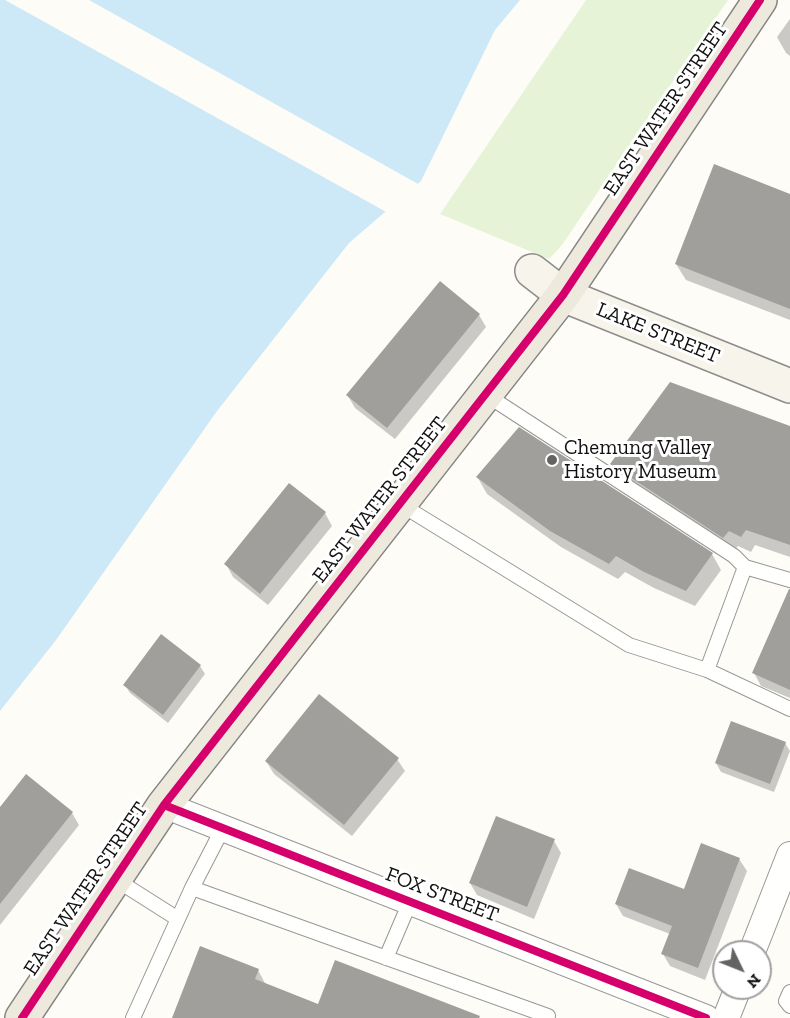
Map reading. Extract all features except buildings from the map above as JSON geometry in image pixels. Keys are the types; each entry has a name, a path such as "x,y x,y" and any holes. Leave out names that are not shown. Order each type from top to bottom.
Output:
{"main road":[{"name":"EAST WATER STREET","path":"22,1018 164,805 563,295 760,0"}],"street":[{"name":"LAKE STREET","path":"532,271 563,295 790,386"},
{"name":"FOX STREET","path":"164,805 706,1018"},
{"path":"757,940 790,855"},
{"path":"726,1018 733,1000"}],"lane":[{"path":"485,394 734,556 745,567 790,580"},
{"path":"399,504 628,645 707,670 790,709"},
{"path":"707,670 745,567"},
{"path":"133,1018 192,888 223,828"},
{"path":"115,879 178,919"},
{"path":"192,888 548,1016 547,1018"},
{"path":"386,958 410,902"},
{"path":"790,992 786,1001 790,1006"}],"green space":[{"path":"586,0 728,0 562,245 549,259 440,214"}],"water":[{"path":"0,0 520,0 495,30 421,181 349,243 217,411 56,640 0,711"}],"pier":[{"path":"5,0 89,0 420,185 388,213"}],"cycle path":[{"path":"22,1018 164,805 563,295 760,0"},
{"path":"164,805 706,1018"}],"place":[{"name":"Chemung Valley History Museum","path":"552,460"}]}
